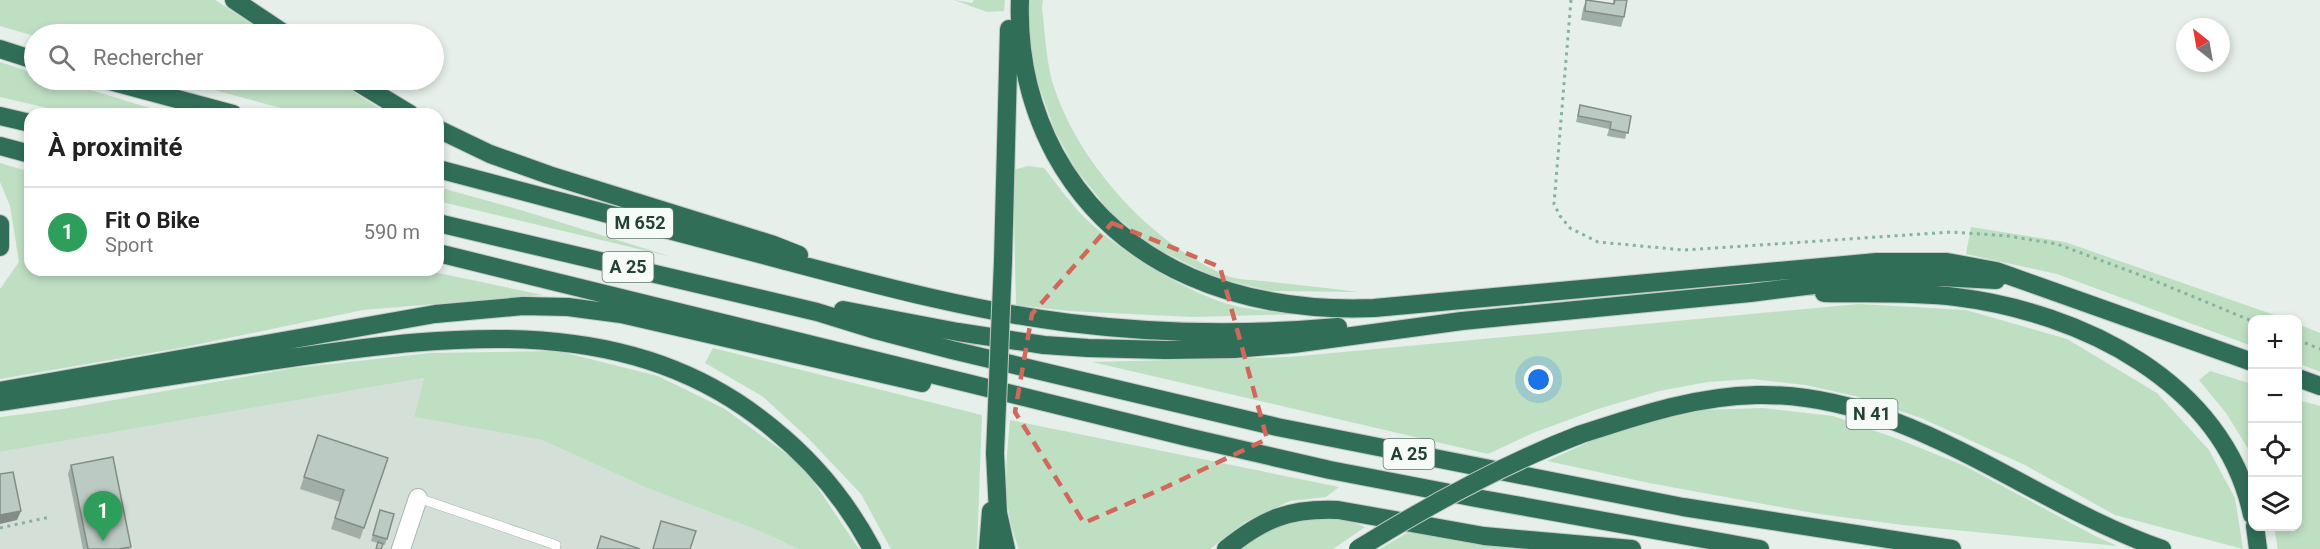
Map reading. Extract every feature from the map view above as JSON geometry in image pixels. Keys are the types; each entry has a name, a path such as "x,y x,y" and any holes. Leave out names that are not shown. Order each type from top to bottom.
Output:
{"highway":[{"path":"234,0 270,24"},
{"path":"988,549 995,453 1011,0"},
{"path":"1020,0 1019,36 1025,79 1048,140 1074,184 1107,222 1148,255 1186,276 1228,292 1317,307 1374,308 1854,264 1908,261 1966,264 1996,271 2248,360"},
{"path":"0,49 24,57"},
{"path":"143,90 211,108"},
{"path":"370,90 400,108"},
{"path":"0,116 24,122"},
{"path":"444,132 490,154 540,172 771,244 841,276"},
{"path":"0,146 24,152"},
{"name":"M 652","path":"444,171 841,276 938,299 1069,323 1163,331 1254,332 1462,321"},
{"path":"0,224 0,247"},
{"name":"A 25","path":"444,224 817,312 952,350 1277,426 1683,507 1952,549"},
{"name":"A 25","path":"444,254 1186,437 1330,470 1499,503 1760,549"},
{"path":"817,312 850,310 947,330 1044,345 1165,350 1293,344 1462,321 1872,279 1940,277 2022,281"},
{"path":"1750,293 1923,294 1957,297 2030,311 2086,331 2149,368 2195,408 2216,434 2228,454 2242,482 2248,501"},
{"path":"0,390 435,314 530,306 568,307 621,314 925,384 983,386"},
{"path":"0,402 220,368 419,341 513,338 589,346 631,355 680,371 712,386 745,407 803,454 835,491 872,549"},
{"path":"2302,379 2320,386"},
{"name":"N 41","path":"1358,549 1473,481 1518,459 1579,435 1671,407 1714,399 1772,395 1822,401 1877,416 1925,435 2096,522 2162,549"},
{"path":"995,453 998,513 1006,549"},
{"path":"1226,549 1239,538 1271,520 1292,512 1313,509 1338,510 1530,542 1632,549"},
{"path":"2255,531 2258,549"}],"street":[{"path":"401,549 418,498"}],"lane":[{"path":"418,498 556,545 555,549"}],"path":[{"path":"1571,0 1554,204 1570,228 1583,236 1598,242 1684,250 1952,232 2008,236 2057,244 2248,319"},
{"path":"2302,342 2320,349"},
{"path":"0,528 50,517"}],"highlighted area":[{"path":"1112,223 1220,267 1267,439 1084,523 1015,412 1032,314"}],"shaded area":[{"path":"424,378 414,417 542,440 647,488 757,530 799,549 0,549 0,452"}],"green space":[{"path":"0,0 215,0 252,24 24,24 24,33 0,26"},
{"path":"954,0 972,3 974,0 1005,0 1004,11 987,12"},
{"path":"1028,0 1043,0 1048,63 1063,111 1079,141 1098,169 1144,221 1198,261 1227,276 1359,292 1271,291 1217,278 1153,247 1110,212 1075,168 1055,131 1039,86 1031,51"},
{"path":"0,62 24,70 24,90 90,90 150,108 47,108 0,97"},
{"path":"215,90 351,90 379,108 281,108"},
{"path":"0,163 24,170 24,276 444,274 543,295 363,310 180,348 0,379 0,289 19,262 10,206 0,182"},
{"path":"1028,166 1044,168 1085,218 1117,245 1158,272 1200,294 1221,302 1240,307 1304,314 1192,317 1069,311 1016,305 1013,170"},
{"path":"444,189 524,211 672,257 444,202"},
{"path":"1971,227 2065,242 2275,315 2248,315 2248,345 2057,274 1966,254"},
{"path":"1859,304 1966,310 2067,339 2157,393 2209,450 2235,498 2243,549 2115,515 2025,465 1921,418 1855,396 1805,385 1752,379 1708,382 1659,391 1598,409 1533,433 1488,454 1092,362 1289,357"},
{"path":"2302,326 2320,333 2320,372 2302,365"},
{"path":"713,348 982,415 977,549 891,549 861,494 807,437 762,396 705,363"},
{"path":"558,351 658,376 725,409 803,466 859,549 799,549 757,530 647,488 542,440 414,417 424,378 0,452 0,417 63,409 294,368 430,353"},
{"path":"2210,371 2248,383 2248,449 2226,413 2199,380"},
{"path":"2302,401 2320,406 2320,549 2278,549 2275,531 2302,531"},
{"path":"1763,408 1833,416 1898,439 1965,466 2118,546 1903,525 1819,514 1649,483 1547,461 1611,432 1702,410"},
{"path":"1010,420 1339,487 1326,497 1290,501 1245,522 1210,549 1019,549 1009,517 1007,501 1006,469"},
{"path":"1314,517 1346,520 1365,527 1333,549 1240,549 1275,528"},
{"path":"1410,531 1557,549 1380,549"}],"building":[{"path":"1586,0 1614,4 1615,0 1627,0 1624,17 1585,11"},
{"path":"1580,105 1631,116 1628,133 1610,129 1611,122 1578,116"},
{"path":"318,435 388,458 364,528 335,518 344,490 304,477"},
{"path":"113,457 131,547 88,549 71,465"},
{"path":"13,472 21,511 0,515 0,474"},
{"path":"380,510 394,514 387,539 373,535"},
{"path":"661,521 696,531 690,549 653,549"},
{"path":"601,536 640,549 597,549"},
{"path":"378,542 383,544 381,549 376,549"}],"place":[{"name":"Fit O Bike","path":"103,541"}]}
